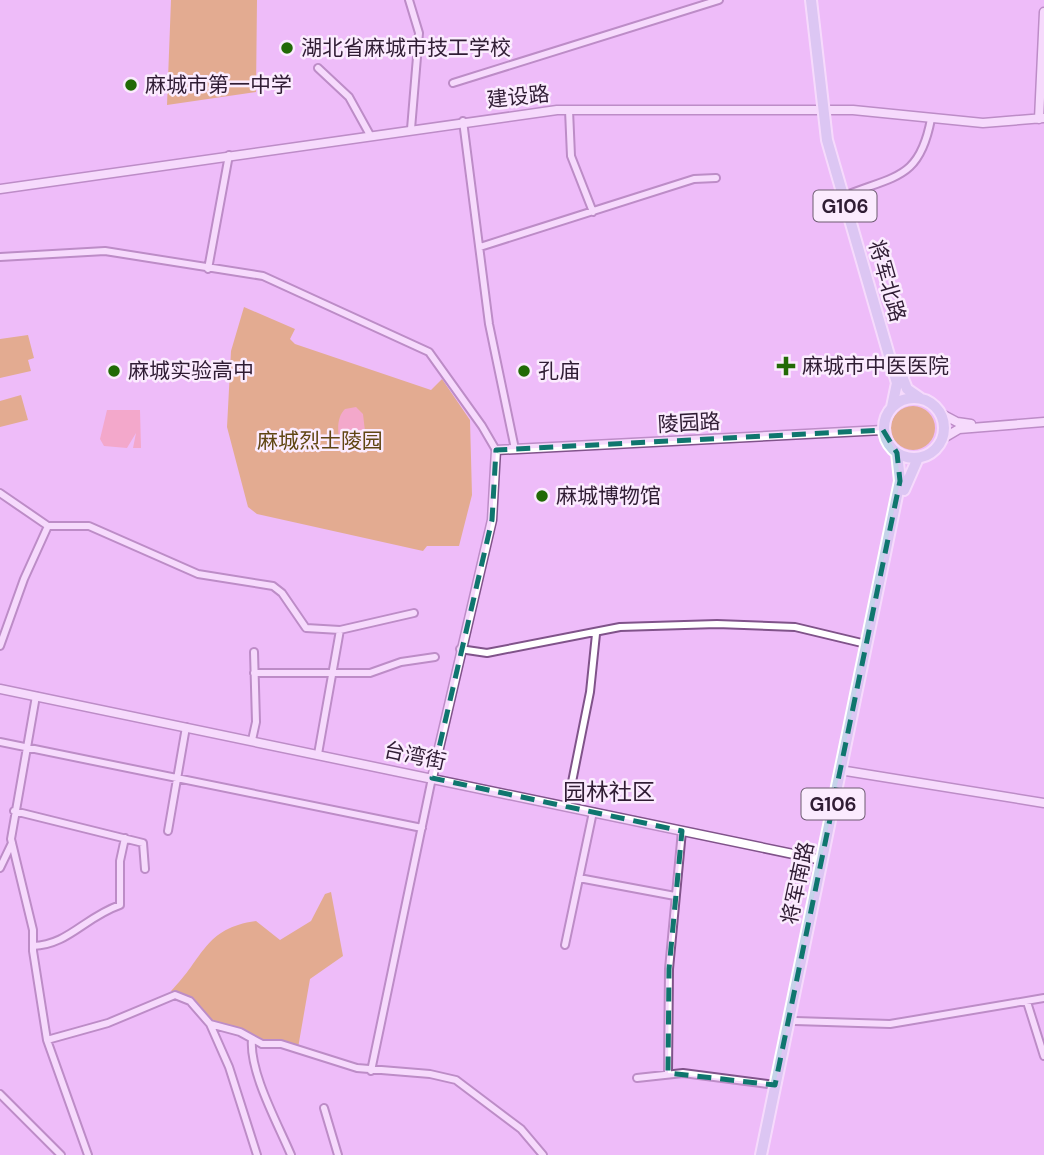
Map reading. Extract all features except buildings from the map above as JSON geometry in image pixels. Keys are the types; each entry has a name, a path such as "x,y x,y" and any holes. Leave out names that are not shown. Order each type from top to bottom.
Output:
{"highway":[{"name":"将军北路","path":"811,0 826,110 842,194 897,383 892,407"},
{"name":"将军北路","path":"817,0 826,110 903,381 908,391 920,398"},
{"path":"892,407 905,399 920,398"},
{"name":"G106","path":"920,398 930,402 940,413"},
{"name":"G106","path":"892,407 886,415 883,430 889,446 897,453"},
{"path":"940,413 944,428 942,439"},
{"name":"G106","path":"918,458 933,451 942,439"},
{"path":"897,453 918,458"},
{"name":"将军南路","path":"761,1155 900,481 897,453"},
{"name":"将军南路","path":"769,1155 905,486 918,458"}],"street":[{"path":"409,0 419,33 411,129"},
{"path":"453,83 719,0"},
{"path":"1041,119 1044,12"},
{"path":"318,68 349,97 370,135"},
{"path":"569,110 571,156 593,212"},
{"name":"建设路","path":"0,188 463,121 569,110 826,110 983,123 1041,119"},
{"path":"849,194 911,167 924,148 931,119"},
{"path":"463,121 489,324 515,449"},
{"path":"208,269 229,155"},
{"path":"480,247 694,179 716,178"},
{"path":"0,257 105,251 263,276 424,349 433,356 496,450 492,520 460,649 371,1071"},
{"path":"940,413 957,422 981,426"},
{"path":"942,439 959,429 1044,422"},
{"name":"陵园路","path":"496,450 883,430"},
{"path":"0,493 48,526 89,526 198,575 273,586 282,593 306,628 340,630 414,613"},
{"path":"0,646 24,579 48,526"},
{"path":"460,649 483,654 596,634 620,627 776,625 813,629 866,644"},
{"path":"318,754 340,630"},
{"path":"567,807 590,692 596,634"},
{"path":"252,740 256,722 254,652"},
{"path":"254,673 379,673 401,662 435,657"},
{"name":"台湾街","path":"0,689 822,860"},
{"path":"36,696 14,811 12,843 33,930 47,1040 88,1155"},
{"path":"168,831 186,727"},
{"path":"0,742 422,828"},
{"path":"846,772 1044,803"},
{"path":"14,811 143,843 145,869"},
{"path":"565,946 593,812"},
{"path":"668,1073 671,1025 667,1006 682,831"},
{"path":"33,946 55,944 97,913 120,905 120,861 125,838"},
{"path":"0,868 12,843"},
{"path":"579,878 675,896"},
{"path":"47,1040 108,1023 175,995 190,1001 210,1024 229,1067 257,1155"},
{"path":"795,1021 890,1024 1044,998"},
{"path":"1027,1002 1044,1056"},
{"path":"210,1024 262,1044 281,1044 371,1071 430,1074 456,1080 521,1129 543,1155"},
{"path":"252,1039 251,1048 261,1084 291,1155"},
{"path":"637,1077 668,1073 775,1085"},
{"path":"0,1094 61,1155"},
{"path":"324,1108 338,1155"}],"highlighted area":[{"path":"883,430 897,453 900,481 775,1085 668,1073 669,969 682,831 432,778 492,520 496,450"}],"green space":[{"path":"171,0 257,0 256,92 167,105"},
{"name":"麻城烈士陵园","path":"244,307 295,329 290,339 295,344 431,390 442,379 470,420 472,495 459,546 427,546 423,551 257,514 248,507 227,427 231,351"},
{"path":"28,335 34,358 28,360 31,371 0,378 0,339"},
{"path":"21,395 28,420 0,427 0,401"},
{"path":"913,406 928,413 935,428 928,443 913,450 898,443 891,428 898,413"},
{"path":"331,892 343,956 310,979 298,1048 264,1043 212,1022 187,998 171,991 206,946 225,930 256,921 280,940 311,921 325,894"}],"shaded area":[{"path":"356,407 363,414 366,440 359,450 348,451 339,437 338,424 345,409"},
{"path":"107,410 140,410 141,448 133,448 136,433 127,448 104,446 100,439"}],"place":[{"name":"湖北省麻城市技工学校","path":"287,48"},
{"name":"麻城市第一中学","path":"131,85"},
{"name":"麻城市中医医院","path":"786,366"},
{"name":"麻城实验高中","path":"114,371"},
{"name":"孔庙","path":"524,371"},
{"name":"麻城博物馆","path":"542,496"}],"district":[{"name":"园林社区","path":"609,792"}]}
